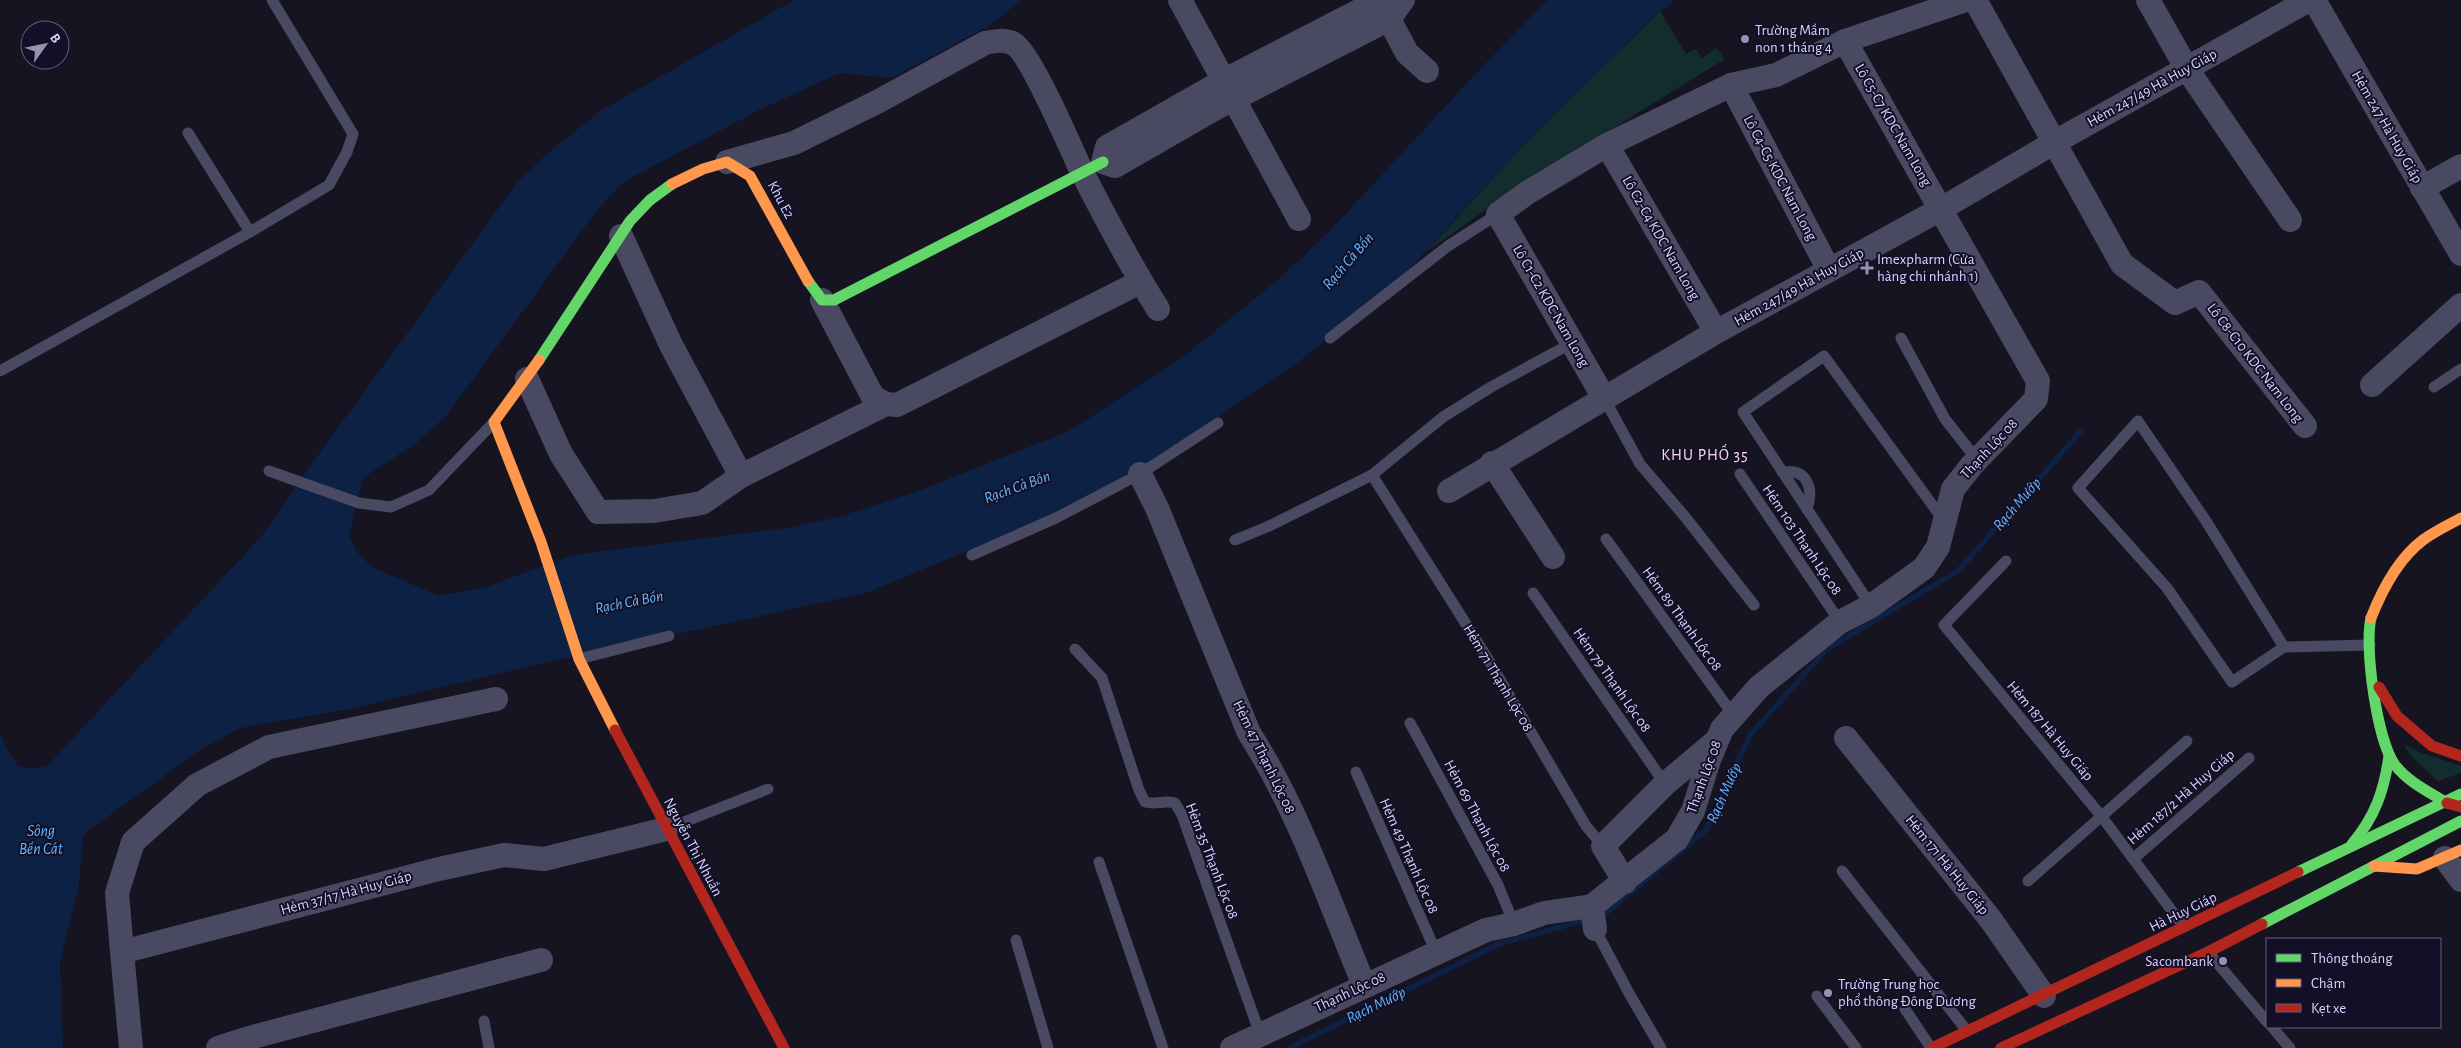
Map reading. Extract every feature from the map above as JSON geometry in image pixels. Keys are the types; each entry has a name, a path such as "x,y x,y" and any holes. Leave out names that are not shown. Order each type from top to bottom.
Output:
{"main road":[{"path":"494,422 527,379 639,210 660,192 703,167 727,162"},
{"name":"Khu E2","path":"727,162 750,176 804,275 822,300"},
{"path":"822,300 834,300 1093,167"},
{"name":"Nguyễn Thị Nhuần","path":"494,422 541,542 579,659 666,829 784,1048"},
{"path":"2461,518 2414,547 2384,587 2369,628 2373,677 2381,730 2389,756 2406,776 2447,803 2461,807"},
{"path":"2373,677 2397,716 2432,746 2461,756"},
{"path":"2350,847 2372,821 2382,798 2385,790 2389,756"},
{"name":"Hà Huy Giáp","path":"1932,1048 2044,996 2350,847 2447,803 2461,794"},
{"path":"2001,1048 2208,952 2461,821"},
{"path":"2374,866 2417,869 2453,854"}],"street":[{"path":"1180,0 1298,220"},
{"path":"1093,167 1115,166 1229,90 1381,5 1403,0"},
{"path":"1498,214 1527,192 1606,145 1732,85 1776,75 1845,41 1966,0"},
{"path":"1975,0 2055,142"},
{"path":"2148,0 2187,69 2290,220"},
{"name":"Hẻm 247/49 Hà Huy Giáp","path":"1448,490 1716,332 1941,208 2309,0"},
{"name":"Hẻm 247 Hà Huy Giáp","path":"2314,0 2461,254"},
{"path":"1381,5 1407,53 1427,71"},
{"path":"727,162 794,143 877,102 985,42 1002,40 1015,44 1032,66 1093,167 1140,282 1158,310"},
{"name":"Lô C5-C7 KDC Nam Long","path":"1845,41 2038,381"},
{"name":"Lô C4-C5 KDC Nam Long","path":"1732,85 1829,270"},
{"name":"Lô C8-C10 KDC Nam Long","path":"2055,142 2122,264 2175,303 2199,292 2305,426"},
{"name":"Lô C2-C4 KDC Nam Long","path":"1606,145 1716,332"},
{"path":"2422,188 2461,166"},
{"name":"Lô C1-C2 KDC Nam Long","path":"1498,214 1604,398"},
{"path":"621,236 671,345 741,476"},
{"path":"822,300 873,397 886,404 897,405 1140,282"},
{"path":"2372,384 2461,306"},
{"path":"527,379 561,454 598,512 654,510 702,503 741,476 886,404"},
{"name":"Thạnh Lộc 08","path":"1232,1048 1364,985 1486,930 1514,924 1544,914 1593,916 1625,882 1677,839 1693,811 1709,760 1722,729 1759,687 1840,622 1871,606 1924,568 1938,547 1953,489 2036,399 2038,381"},
{"path":"1492,463 1553,557"},
{"name":"Hẻm 47 Thạnh Lộc 08","path":"1140,474 1157,508 1249,733 1270,765 1364,985"},
{"path":"131,1048 117,892 133,842 197,785 269,747 496,699"},
{"name":"Hẻm 171 Hà Huy Giáp","path":"1846,738 1991,920 2044,996"},
{"path":"1602,846 1665,784 1717,741"},
{"name":"Hẻm 37/17 Hà Huy Giáp","path":"122,952 439,869 504,856 544,859 666,829"},
{"name":"Hẻm 71 Thạnh Lộc 08","path":"1602,846 1625,882"},
{"path":"2453,854 2461,880"},
{"path":"218,1048 541,960"}],"lane":[{"path":"0,371 250,232 329,185 347,152 353,134 272,0"},
{"path":"188,133 250,232"},
{"path":"1330,338 1448,246 1498,214"},
{"path":"1901,338 1944,419 1978,461"},
{"path":"1235,540 1267,527 1372,475 1442,417 1491,387 1572,344"},
{"path":"1871,606 1743,412 1824,356 1944,521"},
{"path":"2434,388 2461,369"},
{"path":"1604,398 1640,464 1686,518 1754,605"},
{"path":"2284,647 2206,522 2138,421 2078,488 2167,588 2232,682 2284,647 2370,645"},
{"path":"269,471 359,503 391,507 428,490 494,422"},
{"path":"972,555 1056,518 1140,474 1218,423"},
{"name":"Hẻm 103 Thạnh Lộc 08","path":"1740,474 1840,622"},
{"name":"Hẻm 71 Thạnh Lộc 08","path":"1372,475 1488,659 1586,826 1602,846"},
{"name":"Hẻm 89 Thạnh Lộc 08","path":"1606,540 1734,716"},
{"name":"Hẻm 187 Hà Huy Giáp","path":"2006,561 1944,625 2102,817 2185,928"},
{"name":"Hẻm 79 Thạnh Lộc 08","path":"1533,593 1665,784"},
{"path":"579,659 669,636"},
{"name":"Hẻm 35 Thạnh Lộc 08","path":"1075,649 1102,678 1139,790 1145,802 1151,804 1167,800 1175,803 1182,815 1260,1034"},
{"name":"Hẻm 69 Thạnh Lộc 08","path":"1410,723 1498,886 1514,924"},
{"path":"2028,880 2187,741"},
{"name":"Hẻm 187/2 Hà Huy Giáp","path":"2134,859 2249,758"},
{"name":"Hẻm 49 Thạnh Lộc 08","path":"1356,772 1436,952"},
{"path":"666,829 768,789"},
{"path":"1099,862 1163,1048"},
{"path":"1842,871 1968,1032"},
{"path":"1593,916 1630,995 1661,1048"},
{"path":"1016,940 1048,1048"},
{"path":"2208,952 2266,1021"},
{"path":"1817,996 1856,1048"},
{"path":"1905,1009 1932,1048"},
{"path":"484,1021 488,1048"},
{"path":"2273,1028 2290,1048"}],"green space":[{"path":"1660,11 1686,54 1696,49 1702,58 1716,48 1725,59 1512,191 1426,252 1524,144"},
{"path":"2403,744 2419,752 2461,766 2461,773 2438,781 2414,759"}],"water":[{"path":"794,0 1022,0 987,27 891,78 840,73 761,109 625,181 598,209 446,416 416,443 363,478 349,536 357,552 372,567 439,596 486,587 572,555 793,527 842,516 921,490 1069,431 1182,358 1280,278 1327,234 1483,66 1548,0 1675,0 1653,17 1524,144 1410,268 1305,357 1139,472 1059,513 866,593 544,663 354,708 241,728 203,748 85,833 83,837 79,884 60,963 63,1048 0,1048 0,734 7,749 19,766 34,769 48,765 260,538 326,444 517,183 547,154 600,111"}],"waterway":[{"name":"Rạch Mướp","path":"1597,916 1605,914 1707,829 1750,735 1827,649 1959,570 2081,431"},
{"name":"Rạch Mướp","path":"1289,1048 1499,944 1589,919"}],"traffic: fast":[{"path":"808,281 822,300 834,300 1103,162"},
{"path":"539,360 630,221 650,200 672,184"},
{"path":"2371,618 2369,632 2371,671 2378,716 2389,753 2395,765 2406,777 2447,803"},
{"path":"2352,844 2367,824 2377,803 2389,756"},
{"path":"2298,872 2461,794"},
{"path":"2262,924 2461,821"}],"traffic: slow":[{"path":"672,184 703,169 727,162 750,176 808,281"},
{"path":"539,360 494,422 541,542 579,659 615,730"},
{"path":"2371,618 2392,575 2414,547 2461,518"},
{"path":"2374,866 2417,869 2461,850"}],"traffic: jam":[{"path":"2379,687 2397,716 2432,746 2461,756"},
{"path":"615,730 784,1048"},
{"path":"2447,803 2461,807"},
{"path":"1932,1048 2298,872"},
{"path":"2001,1048 2208,952 2262,924"}],"place":[{"name":"Trường Mầm non 1 tháng 4","path":"1745,39"},
{"name":"Imexpharm (Cửa hàng chi nhánh 1)","path":"1867,268"},
{"name":"Sacombank","path":"2223,961"},
{"name":"Trường Trung học phổ thông Đông Dương","path":"1828,993"}],"district":[{"name":"KHU PHỐ 35","path":"1705,455"}],"water label":[{"name":"Rạch Cả Bốn","path":"1348,261"},
{"name":"Rạch Cả Bốn","path":"1017,487"},
{"name":"Rạch Cả Bốn","path":"629,602"},
{"name":"Sông Bến Cát","path":"41,840"}]}
